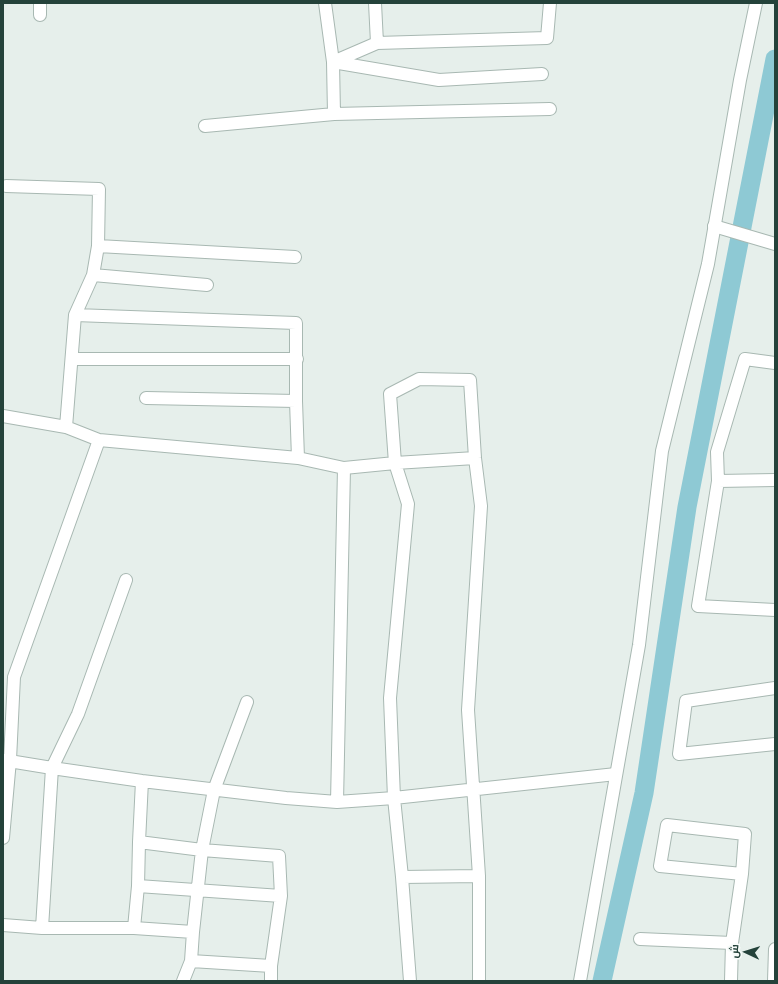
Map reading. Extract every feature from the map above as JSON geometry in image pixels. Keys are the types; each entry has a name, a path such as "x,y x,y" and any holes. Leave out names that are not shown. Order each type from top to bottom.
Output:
{"street":[{"path":"40,3 40,15"},
{"path":"324,3 334,62 334,114"},
{"path":"375,3 377,44"},
{"path":"334,62 377,44 547,38 550,3"},
{"path":"580,981 639,645 662,451 708,264 740,80 756,3"},
{"path":"334,62 439,80 542,74"},
{"path":"205,126 334,114 550,109"},
{"path":"6,186 99,189 98,246 93,275 76,315 66,427"},
{"path":"714,226 775,244"},
{"path":"98,246 295,257"},
{"path":"93,275 207,285"},
{"path":"76,315 296,323 298,458"},
{"path":"72,358 297,359"},
{"path":"775,363 745,359 717,452 718,481 698,606 775,610"},
{"path":"410,981 394,798 390,698 408,504 395,463 390,394 419,379 470,380 475,458 481,506 468,710 479,876 479,981"},
{"path":"146,398 296,401"},
{"path":"3,416 66,427 99,440 298,458 344,468 475,458"},
{"path":"3,838 6,760 14,677 99,440"},
{"path":"337,802 344,468"},
{"path":"718,481 775,480"},
{"path":"42,928 52,768 78,714 126,580"},
{"path":"775,688 686,701 679,754 775,744"},
{"path":"183,981 191,961 202,850 214,790 247,702"},
{"path":"6,760 142,781 286,798 337,802 394,798 616,774"},
{"path":"134,928 138,886 142,781"},
{"path":"730,981 732,944 742,874 745,834 667,825 660,866 742,874"},
{"path":"139,842 202,850 279,856 280,896 271,966 271,981"},
{"path":"402,876 479,876"},
{"path":"138,886 280,896"},
{"path":"3,925 42,928 134,928 193,932"},
{"path":"640,939 732,944"},
{"path":"774,981 775,949"},
{"path":"191,961 271,966"}],"waterway":[{"path":"602,981 644,793 687,507 775,59"}]}
